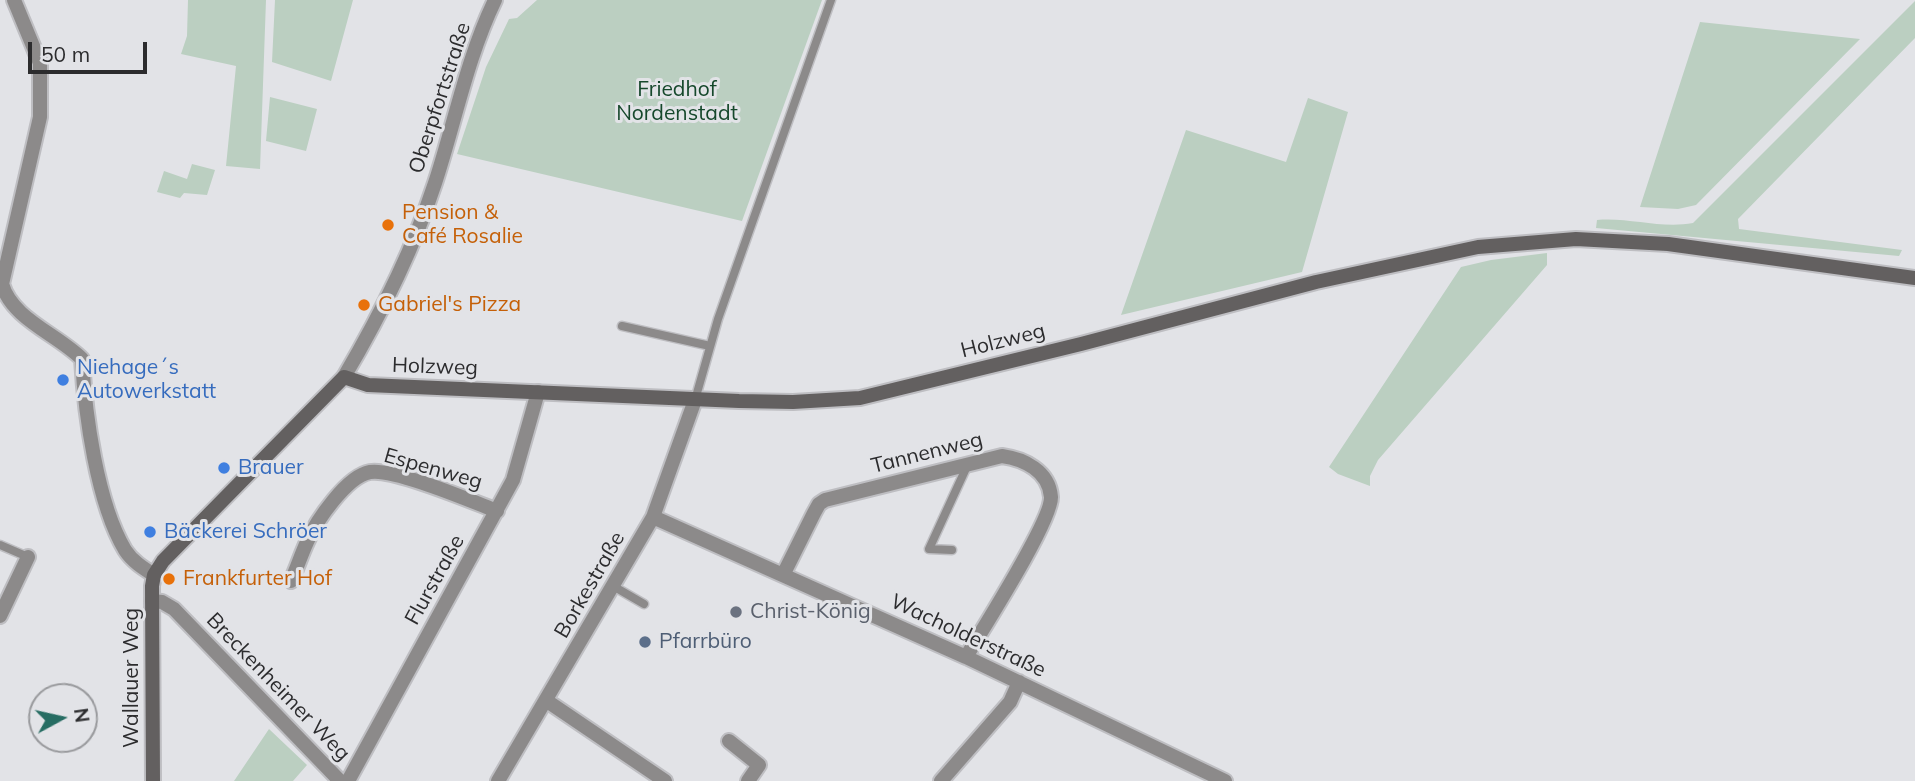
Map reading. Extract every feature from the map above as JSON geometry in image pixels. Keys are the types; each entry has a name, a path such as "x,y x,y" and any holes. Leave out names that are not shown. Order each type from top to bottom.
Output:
{"main road":[{"name":"Holzweg","path":"344,377 368,385 695,400 793,402 860,398 1081,344 1316,282 1478,247 1576,239 1668,244 1915,278"},
{"name":"Oberpfortstraße","path":"154,575 163,561 344,377"},
{"name":"Wallauer Weg","path":"153,781 154,575"}],"street":[{"path":"14,0 40,63 42,79 40,117 1,284 5,295 21,312 82,359 83,389 100,484 114,526 126,551 141,567 154,575"},
{"name":"Oberpfortstraße","path":"344,377 420,224 439,172 474,52 495,0"},
{"name":"Flurstraße","path":"348,781 513,480 538,392"},
{"name":"Borkestraße","path":"498,781 653,517 695,400"},
{"name":"Tannenweg","path":"783,575 814,513 825,500 1002,456 1026,462 1043,477 1049,488 1049,509 1033,543 966,657"},
{"name":"Espenweg","path":"291,581 307,540 328,507 361,475 379,472 427,485 497,511"},
{"name":"Wacholderstraße","path":"653,517 966,657 1225,781"},
{"path":"0,616 28,557"},
{"name":"Breckenheimer Weg","path":"152,601 162,602 174,610 340,781"},
{"path":"941,781 1010,702 1019,682"},
{"path":"547,701 665,781"},
{"path":"729,741 759,765 748,781"}],"lane":[{"path":"695,400 710,346 754,216 831,0"},
{"path":"622,326 710,346"},
{"path":"952,550 929,549 968,464"},
{"path":"0,545 28,557"},
{"path":"613,586 644,604"}],"green space":[{"path":"188,0 266,0 260,169 226,166 236,66 181,54 187,36"},
{"path":"275,0 353,0 331,81 272,62"},
{"name":"Friedhof Nordenstadt","path":"537,0 822,0 742,221 457,154 486,67 509,19 517,18"},
{"path":"1915,1 1915,38 1738,219 1739,229 1902,250 1899,256 1596,228 1597,220 1669,225 1693,223"},
{"path":"1700,22 1860,39 1696,205 1678,209 1640,207"},
{"path":"270,97 317,109 306,151 266,141"},
{"path":"1308,98 1348,112 1302,272 1121,315 1186,130 1286,162"},
{"path":"192,164 215,170 207,195 184,193 180,198 157,192 164,171 187,179"},
{"path":"1547,253 1547,265 1378,460 1370,476 1370,486 1338,474 1329,467 1461,267"},
{"path":"269,729 307,765 293,781 234,781"}],"place":[{"name":"Pension & Café Rosalie","path":"388,225"},
{"name":"Gabriel's Pizza","path":"364,305"},
{"name":"Niehage´s Autowerkstatt","path":"63,380"},
{"name":"Brauer","path":"224,468"},
{"name":"Bäckerei Schröer","path":"150,532"},
{"name":"Frankfurter Hof","path":"169,579"},
{"name":"Christ-König","path":"736,612"},
{"name":"Pfarrbüro","path":"645,642"}]}
